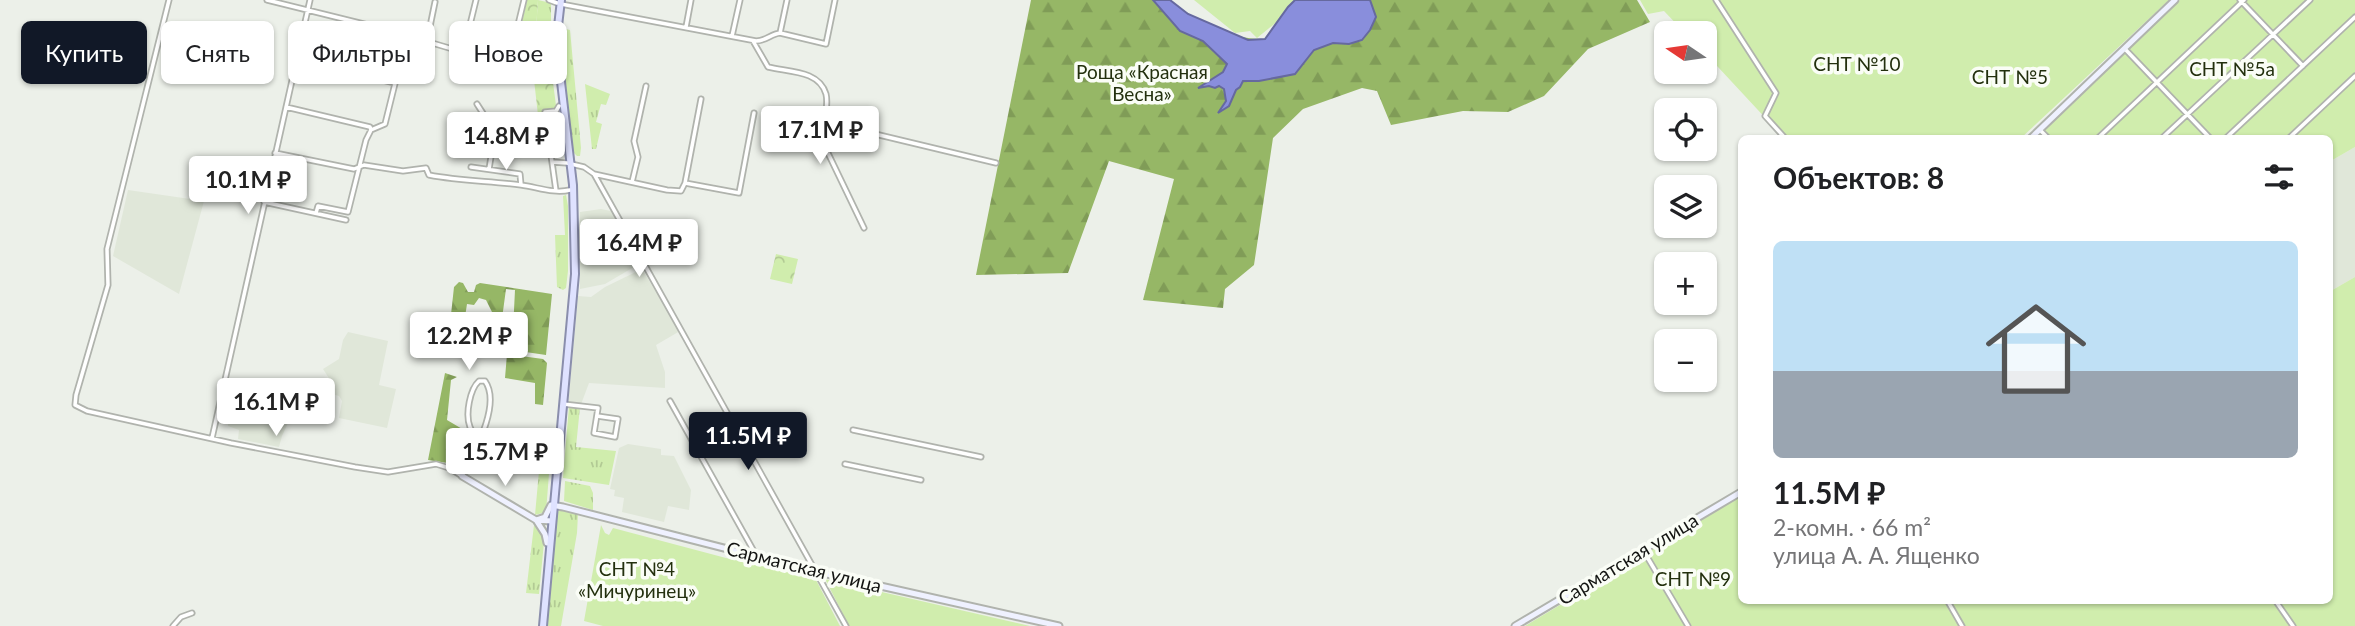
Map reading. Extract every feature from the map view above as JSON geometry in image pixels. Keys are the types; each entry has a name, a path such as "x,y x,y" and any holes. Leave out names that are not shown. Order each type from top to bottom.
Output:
{"main road":[{"path":"2034,135 2175,0"},
{"path":"556,21 559,2"},
{"path":"536,520 545,517 552,505 564,404 575,216 559,77 559,2"},
{"path":"541,626 571,293 569,163 556,84"},
{"path":"462,476 536,520 545,534 547,544"},
{"name":"Сарматская улица","path":"1515,626 1738,494"},
{"name":"Сарматская улица","path":"552,505 818,572 1059,626"},
{"path":"536,520 551,521"},
{"path":"541,626 551,521"}],"street":[{"path":"169,0 107,249 108,285 75,405 87,411 212,439 388,471 436,464 462,476 479,442 486,425 489,398 487,385 479,381 474,387 468,420 479,442"},
{"path":"267,0 350,21"},
{"path":"306,21 310,0"},
{"path":"471,21 477,0"},
{"path":"519,21 524,0"},
{"path":"549,0 754,41 762,41 780,33 826,44 835,0"},
{"path":"686,27 691,0"},
{"path":"732,36 740,0"},
{"path":"780,33 787,0"},
{"path":"1716,0 1776,93 1766,116 1782,135"},
{"path":"2165,135 2309,0"},
{"path":"2101,135 2242,1 2303,66"},
{"path":"431,21 435,2"},
{"path":"2229,135 2355,17"},
{"path":"754,41 768,67 802,72 820,81 826,95 825,122"},
{"path":"2125,49 2207,135"},
{"path":"2293,135 2355,76"},
{"path":"212,439 291,84"},
{"path":"316,212 318,206 348,212 366,140 371,130 385,124 395,84"},
{"path":"632,182 638,157 634,141 646,86"},
{"path":"552,162 569,163 584,167 594,174 681,191 685,183 702,99"},
{"path":"477,104 495,132 489,169"},
{"path":"556,191 545,112 556,111 559,106"},
{"path":"286,107 370,127 371,130"},
{"path":"685,183 739,193 754,113"},
{"path":"864,228 814,124 825,122 996,163"},
{"path":"2040,130 2045,135"},
{"path":"275,153 354,169 364,164 403,171 426,168 429,175 453,180 521,185 556,191 570,190"},
{"path":"471,167 520,174 521,185"},
{"path":"594,174 846,626"},
{"path":"264,202 346,220"},
{"path":"670,401 757,557"},
{"path":"564,404 598,408 594,433 615,438 618,419 597,416"},
{"path":"853,430 981,457"},
{"path":"845,464 921,480"},
{"path":"1643,550 1688,626"},
{"path":"1949,604 1962,626"},
{"path":"2278,604 2293,626"},
{"path":"173,626 181,617 192,613"}],"shaded area":[{"path":"2355,147 2355,277 2333,290 2333,160"},
{"path":"128,190 204,201 179,294 113,256"},
{"path":"601,209 611,211 639,264 605,284 580,289 580,212"},
{"path":"642,269 680,331 656,345 665,372 665,388 589,383 580,407 568,405 578,296 591,297"},
{"path":"348,332 388,341 379,385 396,389 387,428 339,418 342,401 339,396 332,394 334,386 323,369 339,359 343,340"},
{"path":"276,386 303,390 279,447 238,439 239,430 228,426 229,391 271,401"},
{"path":"507,433 536,435 534,461 515,459 514,467 504,466"},
{"path":"628,444 661,449 661,455 674,456 691,490 689,510 668,506 664,522 622,512 624,498 614,496 615,490 610,489 619,448"}],"green space":[{"path":"527,0 538,0 537,21 522,21"},
{"path":"538,0 551,3 551,21 537,21"},
{"name":"Роща «Красная Весна»","path":"1031,0 1170,0 1214,28 1239,36 1265,39 1295,0 1637,0 1650,22 1588,49 1544,96 1508,112 1463,111 1391,125 1377,91 1362,88 1303,109 1273,138 1254,265 1225,289 1223,308 1143,300 1174,179 1109,161 1068,273 976,275"},
{"path":"1194,0 1304,0 1257,38 1250,31 1235,33"},
{"path":"1640,0 2169,0 2024,135 1781,135 1717,66 1717,21 1674,21 1664,11 1648,14"},
{"name":"СНТ №5а","path":"2180,0 2355,0 2355,147 2333,160 2333,135 2039,135"},
{"path":"567,29 570,30 580,156 573,152 564,84 567,84"},
{"path":"534,84 553,84 557,113 538,115"},
{"path":"585,84 610,94 606,105 601,104 596,122 602,124 596,149 592,149"},
{"path":"566,195 568,271 566,288 563,290 557,287 555,235 565,235 563,196"},
{"path":"776,254 798,259 792,284 770,279"},
{"name":"СНТ №9","path":"2355,277 2355,626 1525,626 1738,498 1738,604 2333,604 2333,290"},
{"path":"459,282 463,283 468,292 474,292 476,285 480,283 552,294 546,355 512,350 515,290 506,289 501,326 503,335 498,345 495,342 497,322 486,300 479,298 474,305 467,304 461,343 448,342 454,287"},
{"path":"507,354 543,359 547,363 543,405 535,404 535,383 505,378"},
{"path":"445,373 457,377 451,380 447,420 474,436 476,440 461,465 428,460"},
{"path":"569,406 580,407 576,447 616,451 609,485 563,478"},
{"path":"550,461 546,512 535,515 539,471"},
{"path":"565,481 590,486 593,493 593,510 564,501"},
{"path":"561,510 578,514 577,533 561,626 545,626 555,513"},
{"path":"534,525 542,533 544,542 539,594 526,593"},
{"name":"СНТ №4 «Мичуринец»","path":"601,525 609,535 613,528 815,578 840,626 603,626 584,621"},
{"path":"825,579 1030,626 849,626"}],"water":[{"path":"1153,0 1170,0 1188,14 1248,40 1265,39 1295,0 1370,0 1376,17 1362,40 1349,44 1333,43 1314,50 1295,74 1259,81 1243,81 1229,106 1218,113 1226,101 1224,89 1219,86 1198,88 1223,72 1227,64 1203,41 1180,31"}],"park label":[{"name":"СНТ №10","path":"1857,64"},
{"name":"СНТ №5","path":"2010,77"}]}
